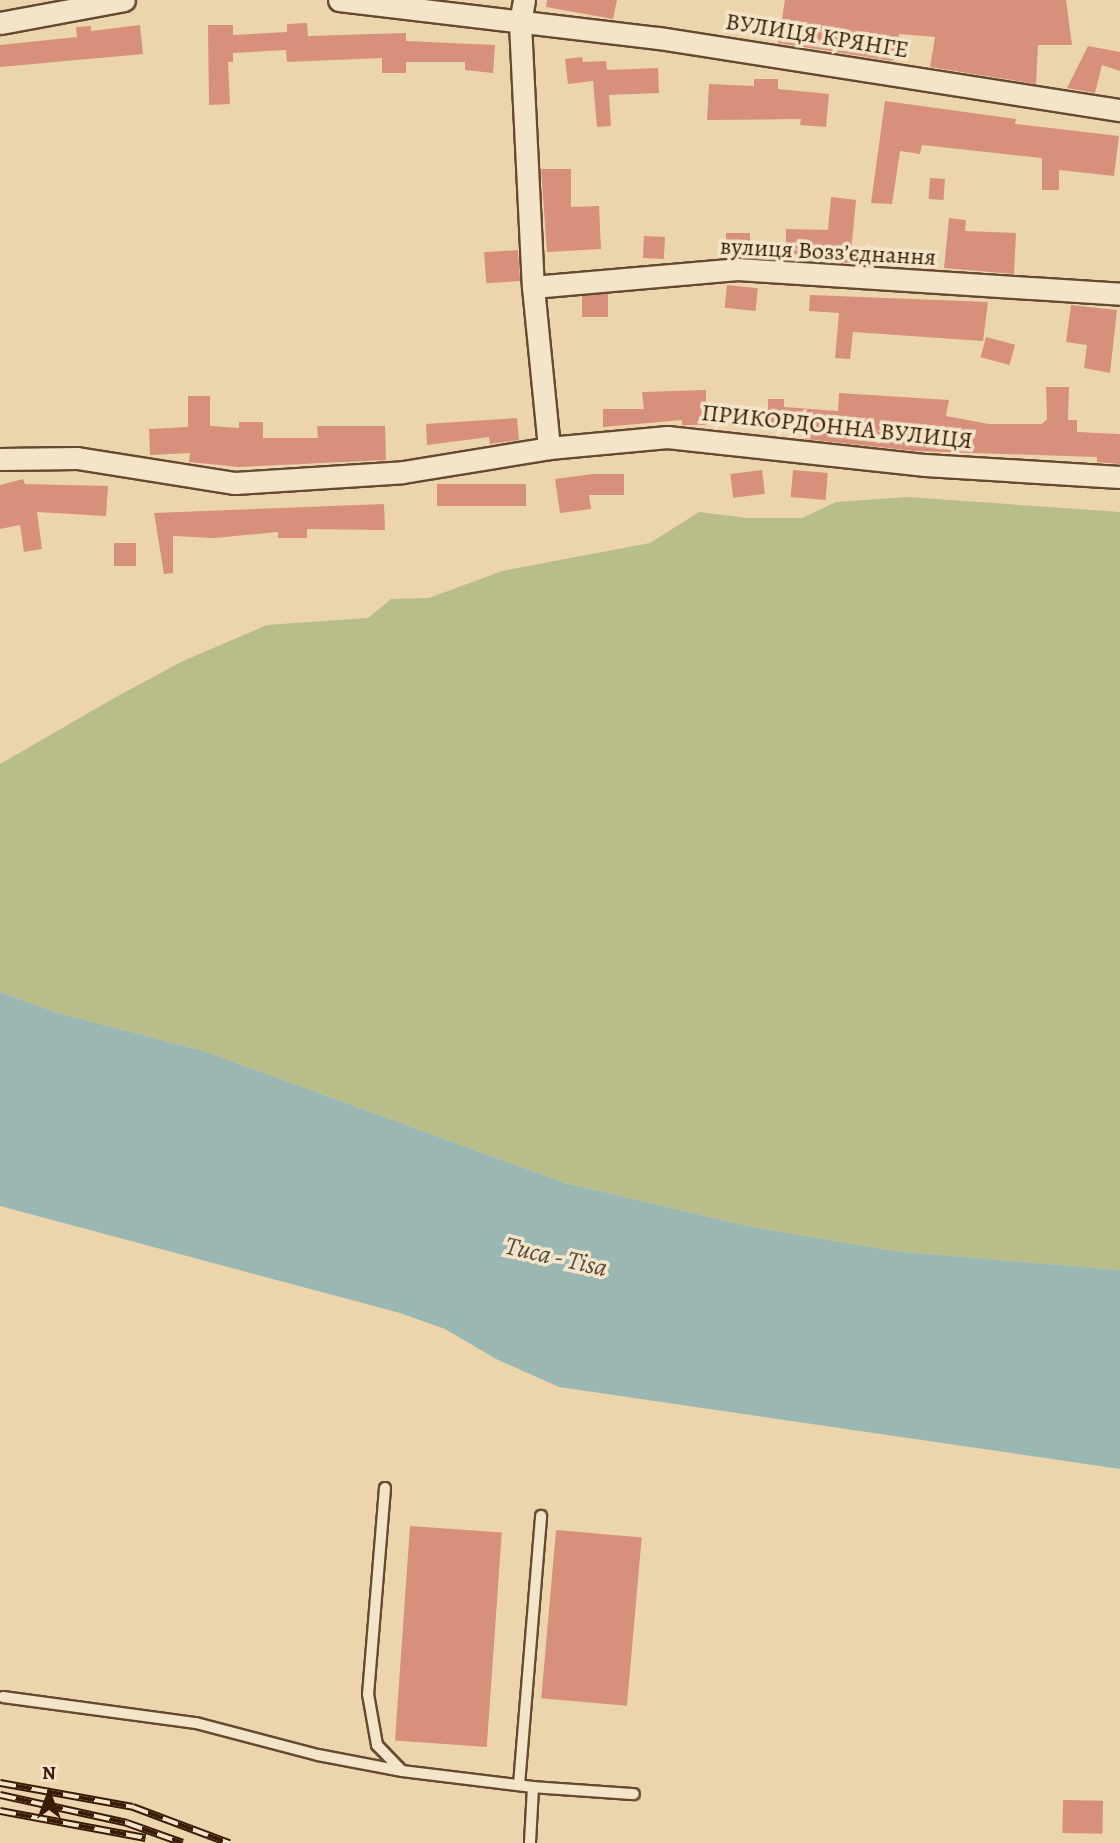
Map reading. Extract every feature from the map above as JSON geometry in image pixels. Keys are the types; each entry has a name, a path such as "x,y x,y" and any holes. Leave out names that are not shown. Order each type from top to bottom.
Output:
{"street":[{"path":"0,23 124,0"},
{"name":"ВУЛИЦЯ КРЯНГЕ","path":"340,0 660,38 1120,110"},
{"path":"524,0 520,23 533,287 549,448"},
{"name":"вулиця Воззʼєднання","path":"533,287 737,269 1120,294"},
{"name":"ПРИКОРДОННА ВУЛИЦЯ","path":"0,459 77,458 235,483 403,472 549,448 667,437 925,465 1120,477"}],"lane":[{"path":"385,1488 368,1694 377,1745 402,1771"},
{"path":"519,1785 541,1516"},
{"path":"3,1698 196,1723 402,1771 533,1787 634,1794"},
{"path":"530,1843 533,1787"}],"green space":[{"path":"907,497 1120,512 1120,1270 894,1251 752,1227 565,1183 204,1051 58,1013 0,992 0,764 116,697 183,661 267,625 368,618 391,599 429,598 502,571 650,543 699,512 748,518 802,518 836,502"}],"water":[{"name":"Тиса - Tisa","path":"0,992 58,1013 204,1051 565,1183 752,1227 894,1251 1120,1270 1120,1469 559,1387 496,1359 445,1329 400,1313 0,1206"}],"building":[{"path":"547,0 617,0 613,19 546,7"},
{"path":"785,0 1066,0 1072,45 1038,45 1036,84 930,67 935,37 899,34 893,61 778,43"},
{"path":"307,23 308,36 406,33 406,41 495,45 493,73 465,70 465,62 406,62 406,73 382,73 382,58 287,62 286,50 233,53 233,62 228,62 230,104 209,105 208,25 233,25 233,35 287,32 287,24"},
{"path":"140,25 143,54 0,67 0,45 77,37 76,27 91,26 91,31"},
{"path":"1088,46 1120,52 1120,71 1102,65 1095,93 1067,88"},
{"path":"582,57 583,62 606,61 607,70 658,68 659,93 609,95 611,126 597,127 593,81 568,84 565,59"},
{"path":"754,79 778,79 778,89 829,94 826,127 800,125 801,119 707,120 709,84 754,86"},
{"path":"885,101 1016,119 1015,124 1119,136 1114,176 1059,170 1059,190 1042,190 1042,158 922,145 920,154 900,151 892,204 871,203"},
{"path":"541,169 571,169 571,207 599,206 601,249 547,252"},
{"path":"930,178 945,179 943,200 929,199"},
{"path":"831,197 856,200 850,263 786,258 786,229 828,230"},
{"path":"949,218 966,220 965,231 1016,233 1014,274 944,268"},
{"path":"726,233 750,233 750,257 726,257"},
{"path":"644,236 665,237 664,259 643,258"},
{"path":"518,250 520,281 486,283 484,252"},
{"path":"727,285 758,288 755,311 725,308"},
{"path":"582,294 608,294 608,317 582,317"},
{"path":"810,295 988,302 983,341 853,332 850,359 835,358 839,313 809,311"},
{"path":"1071,305 1117,310 1110,373 1084,368 1087,345 1066,342"},
{"path":"986,337 1015,345 1010,365 981,357"},
{"path":"1046,387 1069,387 1068,420 1077,420 1077,432 1120,434 1120,464 1097,462 1097,457 915,451 805,439 806,426 768,426 768,399 784,399 784,407 838,411 839,393 949,400 946,416 989,424 1042,424 1047,419"},
{"path":"706,390 706,425 682,425 682,420 603,427 603,409 644,409 642,392"},
{"path":"188,396 210,396 210,426 239,428 239,422 263,422 263,438 318,438 317,426 385,426 386,460 239,467 189,462 190,453 150,455 149,429 188,427"},
{"path":"517,418 519,440 490,444 489,437 427,445 426,424"},
{"path":"762,470 765,494 733,498 730,474"},
{"path":"793,470 828,473 826,500 791,497"},
{"path":"593,474 624,474 624,495 589,495 591,509 560,513 555,479"},
{"path":"23,479 25,484 108,486 106,516 37,512 42,549 24,552 20,525 0,529 0,485"},
{"path":"437,484 526,484 526,506 437,506"},
{"path":"384,504 385,530 307,529 307,538 278,538 278,532 214,538 173,536 173,573 164,574 154,513"},
{"path":"114,543 136,543 136,566 114,566"},
{"path":"410,1526 502,1532 487,1747 395,1740"},
{"path":"556,1530 642,1537 627,1706 541,1698"},
{"path":"1063,1800 1103,1801 1102,1834 1062,1833"}],"railway":[{"path":"0,1783 133,1807 229,1843"},
{"path":"0,1795 127,1823 183,1843"},
{"path":"0,1811 146,1838"}]}
